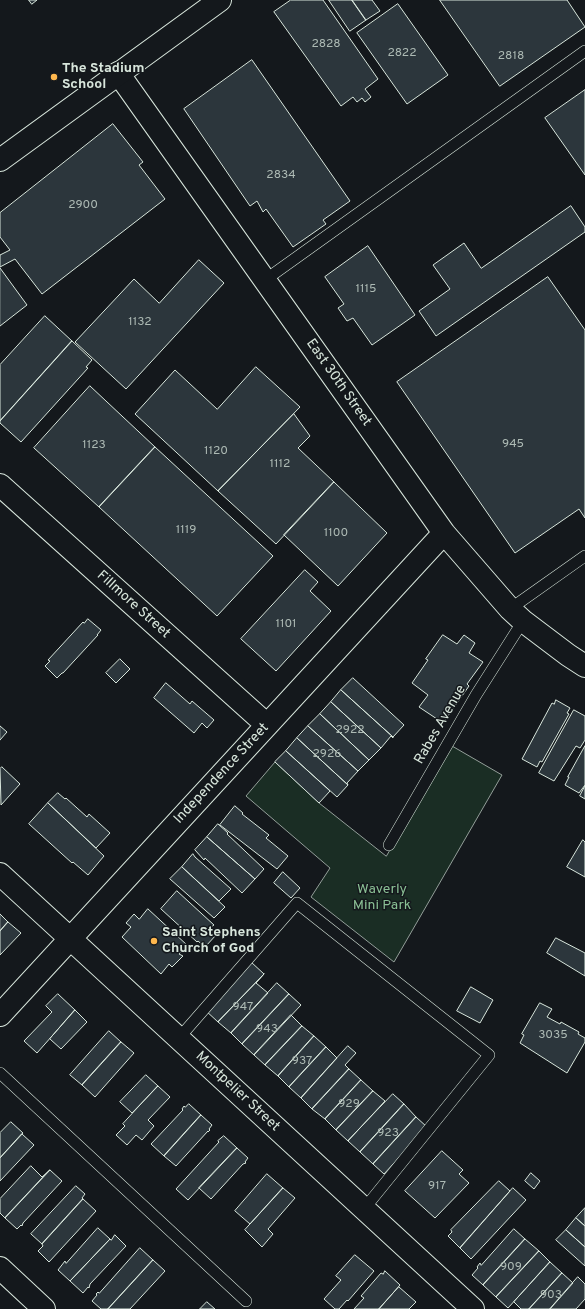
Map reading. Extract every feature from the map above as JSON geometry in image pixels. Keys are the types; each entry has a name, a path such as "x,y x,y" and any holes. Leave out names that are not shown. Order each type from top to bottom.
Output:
{"street":[{"path":"0,160 220,0"},
{"name":"East 30th Street","path":"118,73 444,533 517,615 568,655 585,666"},
{"name":"Fillmore Street","path":"0,485 267,725"},
{"name":"Independence Street","path":"0,1015 444,533"},
{"name":"Montpelier Street","path":"0,874 473,1309"},
{"path":"0,1268 44,1309"}],"lane":[{"path":"265,280 585,51"},
{"path":"517,615 585,556"},
{"name":"Rabes Avenue","path":"389,845 476,695 517,615"},
{"path":"179,1038 297,903 489,1055 364,1209"},
{"path":"0,1073 246,1301"}],"green space":[{"name":"Waverly Mini Park","path":"452,746 502,775 394,962 311,897 330,868 246,796 275,762 319,803 386,856"}],"building":[{"path":"29,0 37,0 32,4"},
{"path":"291,0 323,0 378,79 365,89 371,97 365,102 362,98 357,102 353,97 341,106 274,12"},
{"path":"329,0 352,0 366,20 350,31"},
{"path":"352,0 372,0 380,11 366,20"},
{"path":"440,0 567,0 585,27 500,86"},
{"path":"398,4 448,75 407,104 357,33"},
{"path":"252,60 350,201 323,220 326,224 293,247 266,209 263,212 257,201 250,206 184,109"},
{"path":"585,90 585,175 545,118"},
{"path":"113,124 143,162 139,165 165,199 42,294 15,259 0,267 0,255 10,250 0,237 0,213"},
{"path":"571,206 585,227 585,232 436,336 419,311 450,289 433,265 464,243 481,268"},
{"path":"368,246 415,315 372,345 353,318 347,321 338,308 344,304 325,277"},
{"path":"199,260 224,283 126,389 75,342 134,279 159,303"},
{"path":"0,268 27,305 0,326"},
{"path":"548,277 585,330 585,518 579,509 515,553 397,382"},
{"path":"45,316 72,341 0,421 0,365"},
{"path":"72,341 92,360 86,367 88,368 21,442 0,423 0,421"},
{"path":"256,367 300,407 218,491 135,414 175,370 217,409"},
{"path":"90,386 155,447 99,507 34,448"},
{"path":"294,414 310,436 298,448 334,482 276,544 218,491"},
{"path":"155,447 273,556 217,616 99,507"},
{"path":"334,482 387,533 338,586 284,535"},
{"path":"305,570 318,582 310,591 331,611 276,671 241,639"},
{"path":"88,619 101,630 57,678 45,666 50,661 48,660 83,622 84,623"},
{"path":"443,635 457,644 464,635 475,643 469,653 483,662 467,684 469,686 443,723 419,707 428,695 412,683 428,660 426,659"},
{"path":"120,659 130,669 116,683 106,673"},
{"path":"353,678 404,725 393,737 341,690"},
{"path":"166,683 190,704 192,701 214,720 207,728 202,723 194,733 154,698"},
{"path":"341,690 393,737 393,738 391,736 381,748 331,702"},
{"path":"556,700 570,708 567,713 569,714 542,762 540,761 537,767 522,759 552,703 554,704"},
{"path":"331,702 381,748 369,760 320,714"},
{"path":"574,710 585,716 585,740 580,748 576,746 554,781 539,773"},
{"path":"320,714 369,760 358,771 308,726"},
{"path":"0,726 7,732 0,740"},
{"path":"308,726 358,771 347,783 348,785 297,738"},
{"path":"297,738 348,785 337,797 286,751"},
{"path":"585,746 585,785 579,793 565,785"},
{"path":"286,751 330,791 319,803 275,762"},
{"path":"2,767 20,784 1,805 0,769"},
{"path":"585,786 585,799 580,796"},
{"path":"58,793 65,799 66,798 87,817 89,814 110,833 96,848 48,803"},
{"path":"48,803 104,856 88,875 73,862 72,863 29,824"},
{"path":"235,806 243,813 242,814 269,835 266,838 288,856 277,869 220,825"},
{"path":"218,824 264,869 255,879 207,837"},
{"path":"207,837 255,879 242,893 205,858 204,860 195,850"},
{"path":"583,840 585,842 585,877 567,867"},
{"path":"193,854 231,889 219,901 182,867"},
{"path":"182,867 225,907 214,918 170,879"},
{"path":"283,872 300,888 291,898 274,883"},
{"path":"177,891 214,925 211,927 217,934 205,947 198,941 197,942 161,909"},
{"name":"Saint Stephens Church of God","path":"148,909 187,945 179,954 183,956 172,967 169,964 161,974 122,937 131,927 126,923 134,914 139,919"},
{"path":"0,914 8,922 0,931"},
{"path":"8,922 21,933 0,955 0,931"},
{"path":"556,938 585,953 585,976 547,953"},
{"path":"251,962 264,974 218,1022 205,1010"},
{"path":"264,974 256,983 268,993 231,1033 218,1022"},
{"path":"277,983 289,994 242,1044 231,1033"},
{"path":"471,987 493,1000 480,1023 457,1011"},
{"path":"58,994 75,1010 37,1053 24,1041 52,1012 46,1006"},
{"path":"289,994 301,1005 254,1055 242,1044"},
{"path":"540,1003 552,1009 547,1017 560,1024 561,1022 579,1032 578,1034 585,1038 585,1042 567,1073 520,1043 524,1035 522,1034"},
{"path":"75,1010 87,1022 61,1049 50,1039"},
{"path":"291,1015 302,1026 265,1065 254,1055"},
{"path":"302,1026 314,1036 278,1076 265,1065"},
{"path":"109,1031 121,1042 82,1085 70,1075"},
{"path":"314,1036 326,1047 289,1087 278,1076"},
{"path":"121,1042 134,1053 95,1097 82,1085"},
{"path":"348,1046 356,1053 345,1065 349,1069 312,1109 301,1098"},
{"path":"326,1047 337,1058 301,1098 289,1087"},
{"path":"349,1069 361,1080 325,1119 312,1109"},
{"path":"146,1075 158,1086 132,1113 120,1102"},
{"path":"361,1080 373,1091 336,1130 325,1119"},
{"path":"158,1086 170,1097 148,1120 154,1126 142,1140 136,1135 127,1145 116,1135 125,1126 123,1124"},
{"path":"373,1091 385,1101 348,1141 336,1130"},
{"path":"393,1094 404,1104 360,1152 348,1141"},
{"path":"189,1104 201,1115 164,1156 151,1144 183,1110 182,1109 184,1106 185,1107"},
{"path":"404,1104 416,1117 373,1164 360,1152"},
{"path":"201,1115 212,1125 209,1129 210,1130 176,1166 164,1156"},
{"path":"416,1117 427,1127 384,1174 373,1164"},
{"path":"11,1122 23,1133 0,1158 0,1133"},
{"path":"22,1134 34,1145 0,1181 0,1158"},
{"path":"224,1136 237,1148 188,1200 176,1189"},
{"path":"237,1148 248,1158 245,1162 246,1163 243,1164 211,1199 199,1188"},
{"path":"442,1151 463,1170 459,1174 469,1183 435,1218 405,1191"},
{"path":"31,1166 42,1177 50,1170 5,1218 0,1213 0,1199"},
{"path":"50,1170 62,1181 23,1223 22,1226 21,1225 17,1229 5,1218"},
{"path":"531,1173 540,1181 534,1189 525,1181"},
{"path":"267,1174 283,1188 250,1224 235,1211"},
{"path":"499,1181 510,1191 460,1248 448,1236 452,1232 451,1230"},
{"path":"76,1186 85,1194 82,1198 83,1199 42,1244 31,1234"},
{"path":"283,1188 295,1198 268,1229 273,1234 262,1247 245,1230"},
{"path":"513,1188 526,1200 471,1259 460,1248"},
{"path":"83,1199 96,1211 49,1262 38,1251 43,1246 42,1244"},
{"path":"585,1208 585,1226 576,1218"},
{"path":"576,1218 585,1226 585,1247 566,1230"},
{"path":"98,1228 110,1239 70,1281 58,1270"},
{"path":"514,1229 525,1239 483,1285 472,1275 480,1263 481,1265"},
{"path":"566,1230 585,1247 585,1266 556,1240"},
{"path":"115,1235 126,1246 83,1293 70,1281"},
{"path":"525,1239 539,1251 496,1297 483,1285"},
{"path":"140,1248 153,1260 108,1309 101,1309 92,1301 97,1295 96,1294 98,1292 99,1293"},
{"path":"539,1251 550,1262 508,1308 496,1297"},
{"path":"355,1255 374,1271 348,1301 347,1300 339,1309 335,1309 324,1299 341,1280 336,1276"},
{"path":"153,1260 165,1271 130,1309 108,1309"},
{"path":"550,1262 562,1273 529,1309 521,1309 514,1302"},
{"path":"385,1271 400,1285 379,1309 354,1309 364,1298 361,1296 381,1273 383,1274"},
{"path":"562,1273 573,1283 550,1309 529,1309"},
{"path":"578,1277 585,1284 585,1299 576,1309 550,1309"},
{"path":"399,1287 416,1302 409,1309 379,1309"},
{"path":"207,1302 215,1309 200,1309"}],"place":[{"name":"The Stadium School","path":"54,77"},
{"name":"Saint Stephens Church of God","path":"154,941"}]}
